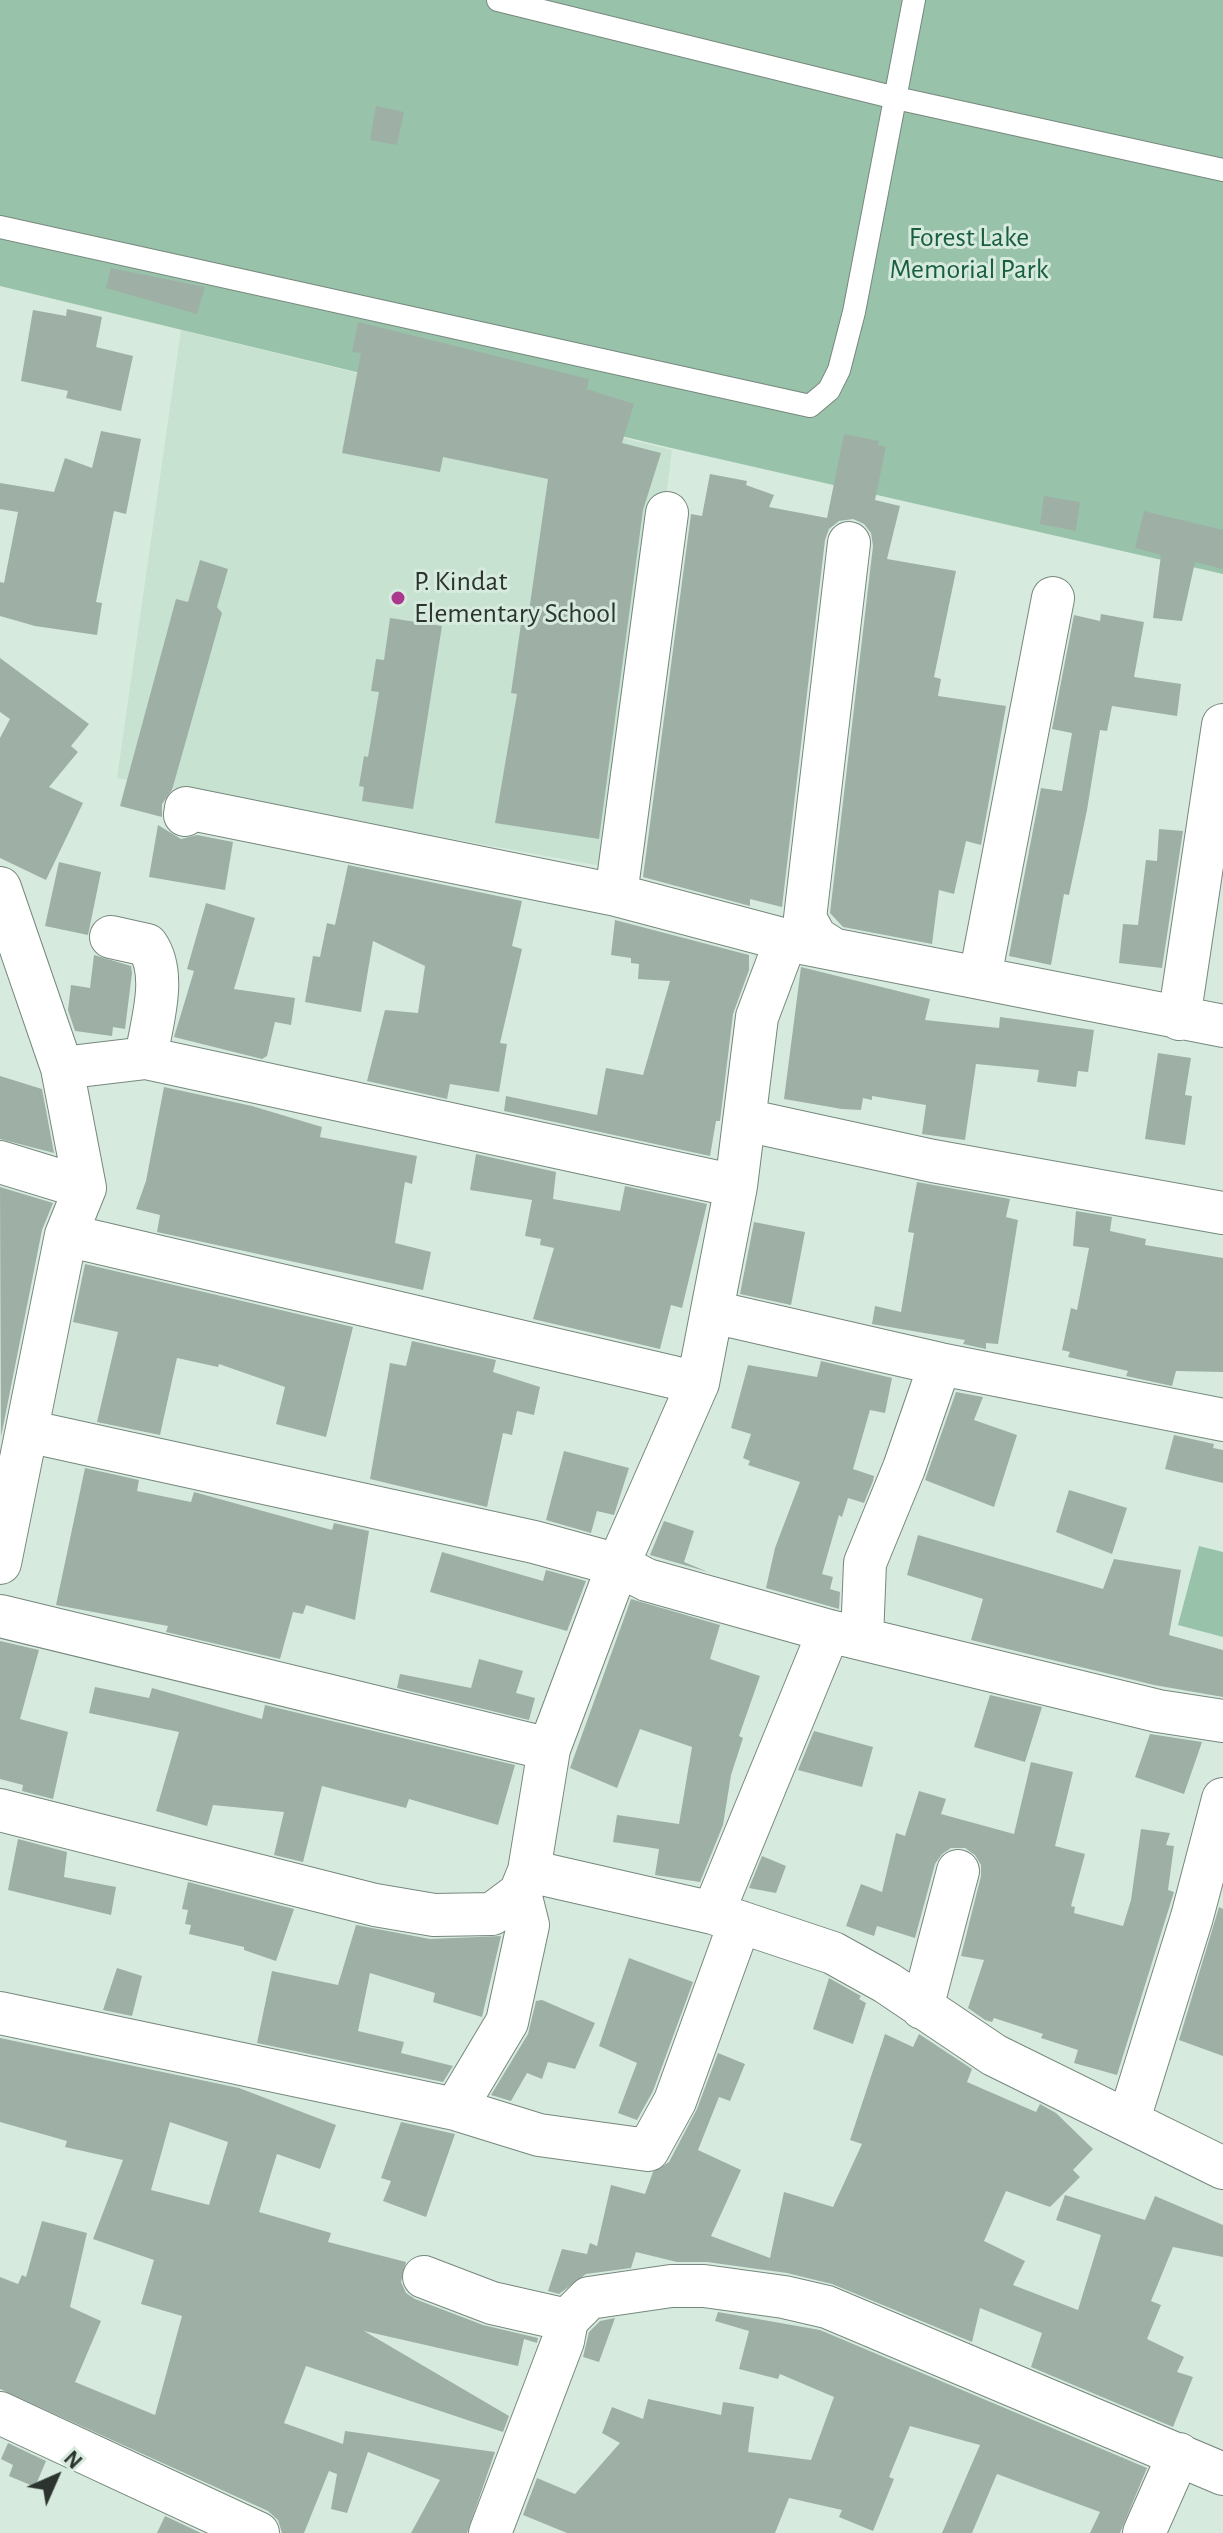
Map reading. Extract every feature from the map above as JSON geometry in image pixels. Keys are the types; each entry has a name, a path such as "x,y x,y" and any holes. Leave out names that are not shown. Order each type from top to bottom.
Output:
{"street":[{"path":"616,895 667,513"},
{"path":"830,947 816,938 805,918 849,543"},
{"path":"980,977 1053,598"},
{"path":"1179,1019 1223,725"},
{"path":"185,815 186,808 616,895 786,940 1223,1026"},
{"path":"0,888 13,970 62,1068 85,1188 66,1235 0,1563"},
{"path":"111,937 147,945 155,957 156,988 146,1058"},
{"path":"455,2109 507,2022 528,1925 525,1882 549,1749 618,1565 698,1383 736,1186 757,1017 786,940"},
{"path":"62,1068 146,1058 736,1186"},
{"path":"745,1120 948,1164 1223,1213"},
{"path":"0,1162 85,1188"},
{"path":"66,1235 698,1383"},
{"path":"713,1312 940,1364 1223,1420"},
{"path":"0,2013 455,2109 539,2135 648,2150 675,2101 726,1917 846,1635 865,1563 904,1468 940,1364"},
{"path":"27,1431 405,1511 618,1565 647,1580 846,1635 1158,1711 1223,1721"},
{"path":"0,1616 549,1749"},
{"path":"1129,2119 1192,1917 1223,1799"},
{"path":"0,1810 375,1905 434,1915 492,1914 525,1882"},
{"path":"922,2008 958,1871"},
{"path":"525,1882 726,1917 833,1953 887,1983 994,2055 1223,2168"},
{"path":"424,2277 492,2303 567,2320"},
{"path":"490,2533 563,2341 567,2320 589,2298 671,2286 704,2286 784,2297 827,2307 1223,2474"},
{"path":"0,2413 258,2533"},
{"path":"1144,2533 1179,2454"}],"lane":[{"path":"498,0 896,98 1223,170"},
{"path":"0,227 810,406 829,390 839,370 914,0"}],"shaded area":[{"name":"P. Kindat Elementary School","path":"181,330 672,450 618,869 117,778"}],"green space":[{"name":"Forest Lake Memorial Park","path":"0,0 1223,0 1223,574 667,447 0,286"},
{"path":"1199,1546 1223,1552 1223,1637 1178,1625"}],"building":[{"path":"376,106 404,112 397,145 370,140"},
{"path":"111,268 205,287 197,314 106,288"},
{"path":"67,309 102,317 96,347 133,356 121,411 66,398 68,391 21,381 33,310 66,316"},
{"path":"358,322 589,379 587,389 634,404 622,443 661,453 643,510 599,839 495,823 517,694 511,693 521,624 527,625 548,479 443,457 440,472 342,453 361,353 352,352"},
{"path":"101,431 141,439 126,514 114,511 96,602 102,603 97,635 35,626 0,616 0,582 4,583 18,512 0,509 0,483 54,492 65,458 92,468"},
{"path":"844,434 879,441 878,445 886,447 875,500 900,506 887,559 956,571 934,677 941,679 938,696 1006,706 981,845 966,841 954,894 939,890 932,944 843,927 830,913 873,546 871,533 864,524 853,519 839,521 829,529 825,540 782,907 750,899 750,906 643,877 691,514 702,516 710,474 747,481 746,485 774,495 769,507 827,518"},
{"path":"1044,496 1080,502 1076,531 1040,524"},
{"path":"1144,511 1223,530 1223,569 1195,562 1182,621 1153,618 1161,555 1135,548"},
{"path":"200,560 228,569 217,607 222,613 172,790 162,804 162,817 120,806 176,599 188,602"},
{"path":"1101,614 1144,622 1134,677 1181,684 1177,716 1112,706 1107,731 1100,730 1087,810 1069,895 1064,894 1051,965 1009,956 1041,788 1062,791 1072,733 1052,729 1074,615 1100,621"},
{"path":"390,618 442,626 413,809 362,801 364,787 359,786 364,756 368,757 379,692 371,691 376,659 384,660"},
{"path":"0,658 89,724 71,746 78,752 49,787 83,803 46,880 0,858 0,738 10,719 0,712"},
{"path":"158,825 181,839 197,835 233,842 225,890 149,877"},
{"path":"1159,829 1183,831 1162,968 1119,963 1123,924 1138,925 1146,860 1157,861"},
{"path":"59,862 101,872 88,935 45,926"},
{"path":"348,865 522,901 512,946 522,949 500,1043 507,1044 499,1092 450,1084 447,1099 367,1081 385,1010 418,1013 425,966 373,941 361,1012 305,1002 313,956 320,957 327,923 335,925"},
{"path":"206,903 255,918 234,989 295,998 291,1025 275,1022 267,1056 262,1059 174,1037 194,971 187,969"},
{"path":"615,920 749,955 749,970 733,1014 720,1121 716,1121 710,1156 504,1111 506,1096 597,1115 606,1068 643,1075 670,981 638,979 639,964 631,963 631,958 611,955"},
{"path":"94,955 131,966 125,1029 113,1027 112,1036 75,1031 68,1010 71,985 90,988"},
{"path":"801,967 930,999 925,1020 999,1028 1000,1017 1094,1030 1088,1072 1078,1071 1076,1087 1037,1082 1039,1070 976,1064 965,1140 922,1134 926,1105 872,1096 872,1100 863,1098 861,1110 784,1099"},
{"path":"1158,1053 1191,1058 1185,1095 1192,1096 1185,1145 1145,1139"},
{"path":"0,1076 42,1089 54,1153 0,1139"},
{"path":"164,1087 252,1106 322,1127 320,1137 417,1156 412,1184 405,1182 395,1243 431,1252 423,1290 157,1232 160,1215 136,1209 146,1181"},
{"path":"476,1154 556,1172 553,1199 620,1211 625,1186 707,1204 682,1308 671,1305 660,1349 533,1319 554,1248 540,1245 541,1239 525,1236 532,1200 470,1190"},
{"path":"917,1182 1010,1199 1006,1217 1018,1220 998,1344 986,1343 986,1349 963,1344 965,1340 872,1324 875,1306 901,1312 914,1233 908,1232"},
{"path":"0,1187 53,1203 42,1230 1,1437"},
{"path":"1076,1211 1112,1217 1110,1231 1146,1239 1145,1245 1223,1258 1223,1372 1176,1371 1172,1386 1126,1376 1128,1371 1068,1357 1070,1352 1062,1350 1071,1308 1077,1310 1089,1248 1073,1246"},
{"path":"754,1222 805,1232 791,1305 740,1294"},
{"path":"85,1264 353,1327 326,1437 276,1424 285,1387 219,1364 218,1367 177,1358 160,1435 97,1422 118,1332 73,1322"},
{"path":"412,1341 496,1360 493,1372 540,1387 534,1415 517,1411 512,1435 503,1433 487,1507 370,1479 390,1363 406,1366"},
{"path":"821,1361 892,1378 885,1413 870,1410 853,1469 874,1476 873,1481 864,1503 848,1498 842,1517 839,1515 822,1574 833,1577 830,1589 840,1592 839,1609 766,1588 775,1548 800,1482 748,1465 750,1461 743,1458 751,1434 731,1428 748,1365 817,1377"},
{"path":"956,1392 983,1397 974,1420 1017,1435 994,1507 925,1480"},
{"path":"1174,1435 1214,1444 1213,1448 1223,1450 1223,1483 1165,1469"},
{"path":"564,1451 629,1468 614,1515 597,1511 591,1533 546,1520"},
{"path":"85,1468 139,1480 137,1491 191,1502 194,1492 332,1530 334,1523 369,1531 355,1620 306,1605 303,1614 293,1612 280,1659 166,1632 168,1626 56,1605"},
{"path":"1069,1490 1127,1508 1112,1554 1056,1532"},
{"path":"664,1521 694,1531 684,1562 708,1572 650,1555"},
{"path":"918,1535 1103,1589 1114,1559 1181,1570 1169,1635 1223,1650 1223,1697 1154,1685 971,1640 983,1599 907,1575"},
{"path":"442,1552 543,1581 546,1570 586,1581 567,1631 430,1592"},
{"path":"631,1599 720,1625 710,1659 760,1676 739,1736 743,1738 731,1775 723,1825 700,1882 655,1875 659,1849 613,1842 617,1815 679,1824 692,1747 640,1729 617,1788 570,1768"},
{"path":"0,1641 39,1650 20,1719 68,1732 53,1799 22,1791 23,1785 0,1779"},
{"path":"479,1659 523,1671 516,1693 535,1698 529,1720 397,1688 400,1674 471,1688"},
{"path":"95,1687 149,1698 152,1688 262,1719 265,1705 515,1765 498,1825 409,1799 406,1808 322,1786 303,1862 274,1855 284,1812 213,1805 207,1826 156,1811 179,1732 89,1713"},
{"path":"990,1695 1042,1707 1025,1762 974,1747"},
{"path":"814,1731 873,1747 862,1787 798,1770"},
{"path":"1150,1734 1202,1742 1184,1794 1135,1777"},
{"path":"1031,1762 1073,1772 1055,1846 1085,1854 1071,1906 1075,1907 1074,1913 1123,1926 1131,1900 1141,1829 1170,1833 1166,1845 1174,1846 1168,1890 1174,1892 1117,2075 1074,2063 1078,2050 1041,2038 1043,2034 994,2018 992,2022 985,2020 968,2008 984,1960 961,1956 981,1876 981,1865 975,1855 965,1848 951,1848 935,1864 915,1938 877,1926 874,1936 846,1926 861,1884 882,1892 896,1833 905,1836 919,1791 946,1799 941,1814 1014,1834"},
{"path":"18,1839 67,1852 64,1877 116,1887 111,1915 8,1890"},
{"path":"762,1856 786,1866 776,1893 749,1888"},
{"path":"188,1882 294,1909 276,1961 244,1950 244,1947 189,1934 191,1925 185,1924 188,1910 182,1909"},
{"path":"1219,1907 1223,1909 1223,2056 1179,2040"},
{"path":"356,1925 430,1939 501,1936 482,2017 433,2002 435,1993 370,1973 358,2031 404,2042 401,2053 453,2066 443,2082 257,2043 272,1971 338,1985"},
{"path":"629,1958 693,1982 653,2091 637,2120 618,2113 637,2063 599,2046"},
{"path":"117,1968 142,1976 132,2016 103,2010"},
{"path":"829,1978 861,1996 859,1999 866,2003 853,2044 813,2029"},
{"path":"542,2000 595,2023 575,2069 548,2062 542,2079 527,2073 511,2101 491,2095 528,2034 536,2001"},
{"path":"885,2034 913,2047 919,2034 972,2069 967,2082 1036,2112 1040,2104 1056,2113 1093,2149 1073,2170 1080,2177 1050,2207 1006,2191 984,2241 1025,2261 1013,2285 1078,2310 1101,2235 1056,2220 1065,2195 1145,2220 1155,2196 1223,2225 1223,2257 1173,2247 1151,2301 1161,2305 1147,2339 1184,2357 1177,2372 1193,2377 1173,2427 1031,2367 1042,2333 980,2308 972,2342 832,2284 787,2273 707,2262 677,2262 636,2252 631,2268 586,2274 559,2294 548,2291 562,2249 587,2254 590,2243 597,2246 611,2185 645,2194 653,2172 669,2162 697,2109 718,2053 745,2064 730,2101 719,2097 698,2150 741,2170 711,2236 770,2258 784,2192 833,2207 862,2144 850,2140"},
{"path":"0,2038 239,2088 336,2125 320,2169 277,2154 259,2212 331,2233 328,2242 406,2262 401,2282 406,2293 415,2299 483,2325 538,2338 537,2343 524,2339 518,2366 364,2331 509,2416 503,2432 306,2366 284,2423 343,2444 345,2431 495,2452 467,2533 411,2533 440,2480 368,2452 347,2513 331,2509 337,2474 329,2471 304,2533 282,2533 278,2520 268,2511 0,2389 0,2277 18,2284 22,2275 26,2277 42,2221 87,2233 70,2307 101,2321 75,2382 155,2415 182,2316 141,2304 154,2260 93,2239 123,2160 65,2147 67,2141 0,2122","holes":["170,2122 228,2142 209,2205 151,2190"]},
{"path":"401,2122 455,2134 426,2217 383,2201 391,2181 381,2178"},
{"path":"718,2312 820,2330 1147,2468 1120,2533 1090,2533 1100,2512 997,2474 972,2533 942,2533 980,2445 910,2426 889,2477 894,2479 873,2531 839,2517 842,2510 789,2498 775,2533 567,2533 523,2515 537,2478 575,2494 620,2443 602,2433 612,2407 643,2419 648,2399 721,2415 723,2402 754,2407 748,2452 811,2460 834,2397 780,2374 778,2379 739,2369 749,2331 715,2321"},
{"path":"615,2318 599,2362 583,2357 589,2332 600,2321"},
{"path":"8,2443 46,2461 35,2487 9,2476 13,2465 1,2459"},
{"path":"165,2516 201,2533 157,2533"}],"place":[{"name":"P. Kindat Elementary School","path":"398,598"}]}
